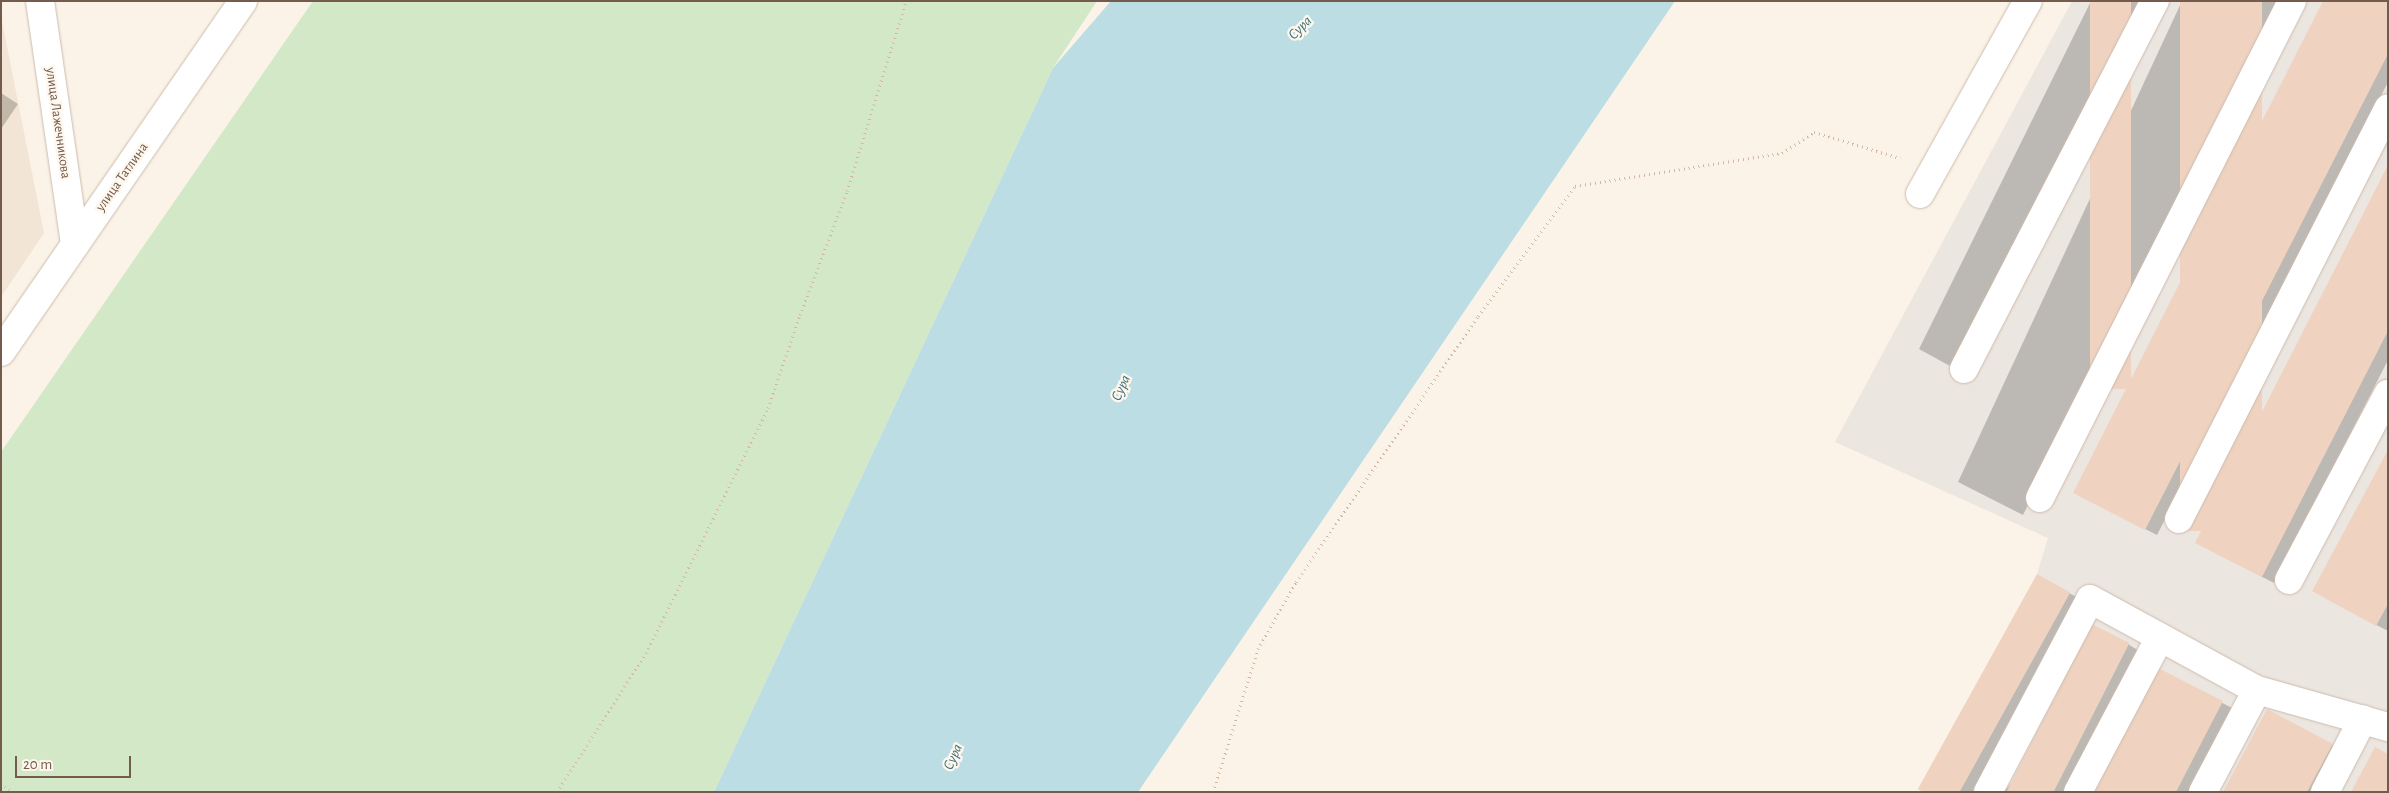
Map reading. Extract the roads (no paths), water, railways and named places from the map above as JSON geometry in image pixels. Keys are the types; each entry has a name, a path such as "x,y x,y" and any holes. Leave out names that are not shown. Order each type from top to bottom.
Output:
{"street":[{"name":"улица Лажечникова","path":"40,1 75,244"},
{"name":"улица Татлина","path":"1,352 243,1"},
{"path":"1920,194 2028,1"},
{"path":"1964,369 2155,1"},
{"path":"2040,498 2292,1"},
{"path":"2179,519 2388,108"},
{"path":"2290,580 2388,394"},
{"path":"1988,792 2090,599 2258,690 2375,723 2325,792"},
{"path":"2078,792 2160,637"},
{"path":"2203,792 2258,690"}],"water":[{"name":"Сура","path":"1111,1 1675,1 1138,792 714,792 1053,68"}]}
